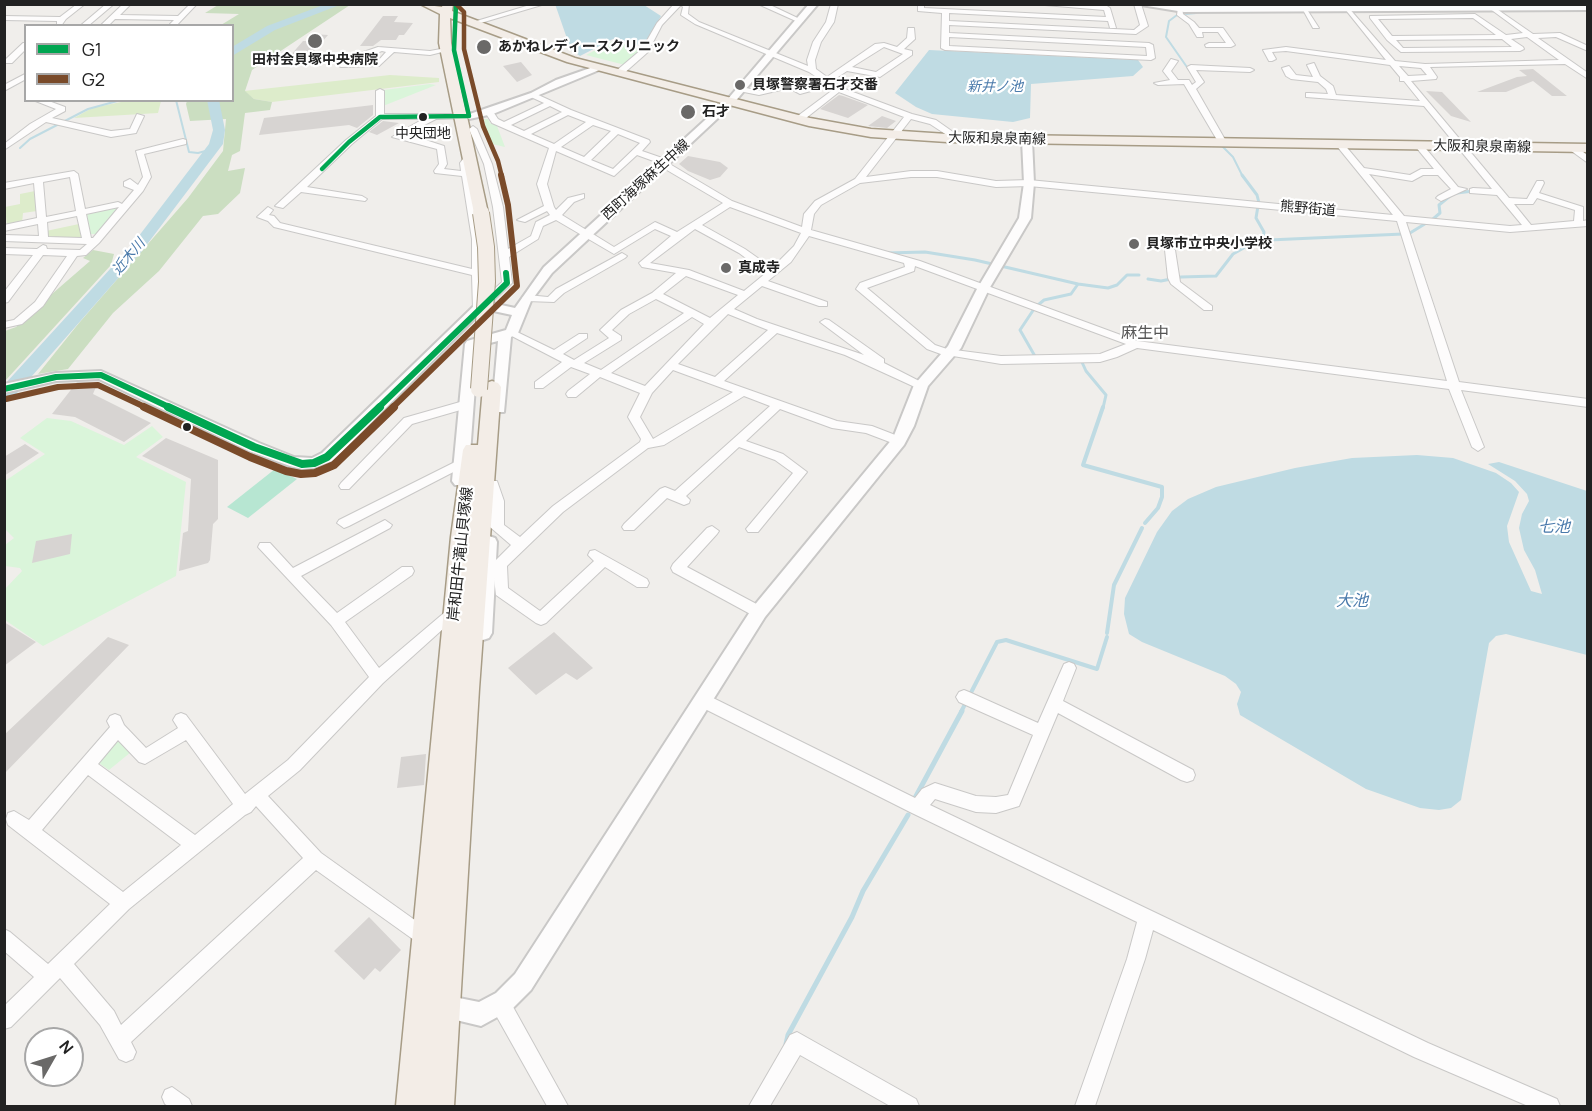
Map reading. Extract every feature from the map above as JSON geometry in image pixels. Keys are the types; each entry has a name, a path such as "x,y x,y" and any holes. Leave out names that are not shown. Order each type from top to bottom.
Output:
{"main road":[{"name":"大阪和泉泉南線","path":"425,4 451,9 474,23 560,56 599,68 798,120 893,136 959,139 1587,148"},
{"name":"岸和田牛滝山貝塚線","path":"451,9 444,32 446,50 467,120 469,157 486,213"},
{"name":"岸和田牛滝山貝塚線","path":"438,1107 475,586 479,393 487,282 486,213 454,50 451,9"},
{"name":"岸和田牛滝山貝塚線","path":"411,1107 426,939 475,586"}],"street":[{"path":"58,24 82,4"},
{"path":"84,24 111,4"},
{"path":"116,17 114,14 128,4"},
{"path":"174,24 194,4"},
{"path":"474,23 542,4"},
{"path":"619,73 645,50 660,24 678,4"},
{"path":"696,4 685,6 684,15 697,23 812,69 832,84 909,116 933,122 959,139"},
{"path":"761,4 804,25 820,37"},
{"name":"西町海塚麻生中線","path":"475,586 493,484 508,334 527,298 548,270 730,102 772,54 804,25 814,4"},
{"path":"812,69 811,60 820,37 830,22 835,4"},
{"path":"921,4 920,10 1111,19"},
{"path":"1038,52 1033,15 1034,4 1107,8 1118,43"},
{"path":"945,23 1136,32 1144,26 1138,4 1180,9 1585,8"},
{"path":"1491,7 1529,36 1569,49 1587,49"},
{"path":"1347,8 1403,79 1509,201 1530,229"},
{"path":"1425,8 1445,23"},
{"path":"1180,9 1180,15 1196,30 1205,37 1210,47 1231,45 1220,30 1196,30"},
{"path":"1304,9 1316,26"},
{"path":"130,24 145,11"},
{"path":"945,35 1149,45 1151,58 945,48 945,35 945,23 946,11"},
{"path":"1475,16 1504,37 1520,49 1401,50 1372,17 1475,16"},
{"path":"106,24 116,17 180,18"},
{"path":"4,18 63,19"},
{"path":"899,49 911,39 911,30"},
{"path":"1455,30 1502,64"},
{"path":"1390,38 1557,35 1569,49"},
{"path":"1565,62 1569,49 1587,40"},
{"path":"798,120 829,98 832,84 846,68 878,46 909,53 877,75 846,68"},
{"path":"7,61 24,47"},
{"path":"391,51 380,64 341,65 346,61 381,49 430,52 446,50"},
{"path":"1272,59 1267,50 1286,49 1427,66 1565,62 1587,76"},
{"path":"7,61 24,60"},
{"path":"7,61 24,75"},
{"path":"1174,61 1167,71 1176,83"},
{"path":"1311,65 1320,80 1330,88 1333,97"},
{"path":"1403,79 1433,77 1425,68 1427,66"},
{"path":"1192,89 1200,82 1191,67 1250,70"},
{"path":"285,203 349,142 380,117 437,115 467,120 599,68"},
{"path":"1286,68 1294,77 1320,80"},
{"path":"4,89 24,77"},
{"path":"1158,83 1186,82 1223,143"},
{"path":"742,89 759,93 790,85 800,92 832,84"},
{"path":"380,91 380,117"},
{"path":"1309,94 1426,104"},
{"path":"489,112 495,121 614,173 646,142 568,112 534,95"},
{"path":"4,148 62,110 42,102"},
{"path":"504,125 551,103"},
{"path":"524,134 568,112"},
{"path":"437,115 396,137 441,148 443,164 438,171 466,174"},
{"path":"45,119 111,134 134,130 140,116"},
{"path":"645,444 646,439 634,417 647,391 711,323 762,282 798,248 806,232 808,214 818,203 858,181 909,116"},
{"path":"4,389 56,377 85,374 113,379 254,447 290,461 302,464 314,463 327,457 507,283 500,216 490,172 467,120"},
{"path":"593,121 554,146 542,184 549,207 556,216 618,253 644,262 646,265 684,272 746,295"},
{"path":"585,160 617,130"},
{"path":"421,1001 481,1014 500,1003 523,982 759,612 900,441 921,385 950,353 983,288 1025,218 1029,183 1027,140"},
{"path":"4,251 83,253 140,189 147,177 139,153 183,142"},
{"path":"1340,145 1400,217 1454,386 1478,447"},
{"path":"1419,146 1440,172 1459,190 1441,198"},
{"path":"1573,148 1587,161"},
{"path":"637,152 664,164 729,203 806,232 909,261 1135,344 1587,403"},
{"path":"469,157 464,163 477,239 481,307"},
{"path":"1361,170 1412,178 1421,172 1440,172"},
{"path":"4,186 74,173 82,212 92,241"},
{"name":"熊野街道","path":"858,181 911,174 937,174 996,184 1029,183 1530,229 1583,224"},
{"path":"4,300 47,240 42,220 38,180"},
{"path":"130,182 127,184 140,189"},
{"path":"1509,201 1530,202 1540,183"},
{"path":"299,189 319,195 362,199"},
{"path":"1473,190 1500,192"},
{"path":"1534,194 1580,209 1583,224"},
{"path":"343,205 352,197"},
{"path":"505,255 535,237 539,225 556,216 575,201"},
{"path":"644,262 678,236 729,203"},
{"path":"92,241 4,238 5,226 118,205"},
{"path":"522,220 549,207"},
{"path":"268,210 262,217 271,218 277,225 478,275 506,273"},
{"path":"527,298 550,300 655,225 678,236"},
{"path":"695,225 742,250 772,273"},
{"path":"1170,250 1173,278 1176,284 1208,308"},
{"path":"4,325 18,322 39,304 74,253"},
{"path":"909,261 910,269 864,285 861,290 931,347 950,353 1001,360 1100,358 1113,356 1135,344"},
{"path":"539,385 617,338 605,330 625,312 656,295 684,272"},
{"path":"762,282 823,304"},
{"path":"656,295 711,323"},
{"path":"481,307 520,313"},
{"path":"728,310 891,370 921,385"},
{"path":"572,394 691,313"},
{"path":"825,322 891,370"},
{"path":"716,382 776,328"},
{"path":"475,586 458,499 461,463 479,393 472,344 508,334 573,363 647,391"},
{"path":"555,354 583,336"},
{"path":"672,366 836,424 868,429 900,441"},
{"path":"4,1020 123,903 294,765 378,678 558,509 645,444 660,442 743,391"},
{"path":"345,486 408,421 479,393"},
{"path":"629,527 665,492 680,498 779,404"},
{"path":"737,442 779,457 801,472 753,529"},
{"path":"344,523 461,463"},
{"path":"493,484 498,501 497,527 514,539 519,548"},
{"path":"291,575 385,525"},
{"path":"712,531 678,568 759,612"},
{"path":"265,547 336,621 378,678"},
{"path":"475,586 501,591 542,619 600,558 642,583"},
{"path":"336,621 407,571"},
{"path":"918,808 928,794 935,792 976,804 996,805 1013,801 1069,669"},
{"path":"968,699 1042,732"},
{"path":"702,700 918,808 1421,1050 1550,1107"},
{"path":"1055,704 1187,775"},
{"path":"29,832 116,725 144,757 184,725 251,802 315,859 448,956"},
{"path":"86,764 195,845"},
{"path":"14,819 123,903"},
{"path":"4,938 55,970 107,1018 122,1046 315,859"},
{"path":"1084,1107 1136,959 1147,918"},
{"path":"500,1003 558,1107"},
{"path":"759,1107 797,1042 909,1107"}],"green space":[{"path":"218,5 350,5 252,70 245,91 254,99 272,102 270,110 245,113 240,151 232,155 228,171 245,168 240,193 218,214 203,216 159,271 113,313 68,369 38,374 79,323 188,198 223,151 226,119 190,121 186,104 187,102 234,102 234,24 223,24 239,14 205,13"},
{"path":"613,41 644,49 625,65 586,55"},
{"path":"390,75 439,78 439,82 272,102 254,99 244,91"},
{"path":"436,85 383,106 384,90"},
{"path":"121,102 161,102 158,113 74,118 92,108"},
{"path":"484,119 488,119 490,123 497,126 505,147 488,143"},
{"path":"35,191 37,211 23,213 22,223 7,226 5,207 20,204 20,194"},
{"path":"123,205 97,234 90,234 87,213"},
{"path":"79,224 83,238 47,238 46,231"},
{"path":"93,250 114,254 111,265 5,381 5,331 16,327 90,261 83,258"},
{"path":"47,418 71,421 124,445 152,426 163,437 136,457 186,482 176,576 43,646 5,620 5,589 22,571 20,568 5,566 5,545 14,538 5,529 5,481 45,454 20,438"},
{"path":"275,469 297,479 248,518 227,507"},
{"path":"114,740 119,740 131,752 109,770 96,761"}],"water":[{"path":"555,4 644,5 661,16 644,46 613,39 580,56 571,50"},
{"name":"新井ノ池","path":"929,50 1138,60 1143,67 1133,76 1031,84 1030,118 1013,122 932,114 916,107 895,93"},
{"name":"大池","path":"1417,455 1453,458 1496,473 1511,483 1519,492 1507,526 1509,542 1531,591 1542,594 1535,570 1524,550 1519,528 1522,514 1529,501 1527,494 1515,481 1488,464 1499,462 1587,491 1587,655 1506,634 1496,636 1489,643 1461,800 1451,808 1439,810 1420,808 1366,789 1240,715 1237,704 1241,692 1236,684 1225,676 1142,642 1129,634 1124,614 1125,598 1157,532 1172,511 1188,499 1216,487 1295,468 1352,458"}],"building":[{"path":"383,16 398,16 394,22 413,23 404,35 399,35 396,40 381,40 373,46 360,46"},
{"path":"313,34 328,35 310,56 290,56 303,41 307,41"},
{"path":"521,62 532,75 517,82 503,66"},
{"path":"1533,69 1567,96 1552,96 1533,81 1506,92 1477,92 1517,77 1527,76 1519,70"},
{"path":"1426,91 1442,92 1471,122 1451,116"},
{"path":"839,95 868,105 848,118 820,109"},
{"path":"373,105 373,115 357,128 349,125 259,135 264,118"},
{"path":"882,116 896,121 887,128 868,126"},
{"path":"383,121 399,123 377,135 369,132"},
{"path":"688,156 720,162 728,168 720,177 710,180 688,171 679,164"},
{"path":"77,382 98,382 93,394 151,423 124,442 75,417 52,414"},
{"path":"166,438 218,460 218,519 213,524 210,560 208,563 179,571 183,533 188,531 191,479 142,456"},
{"path":"25,444 39,453 4,476 4,457"},
{"path":"72,534 70,554 32,563 36,541"},
{"path":"4,622 36,642 4,666"},
{"path":"554,632 593,668 577,680 566,673 536,695 508,668"},
{"path":"108,637 129,645 4,774 4,735"},
{"path":"426,754 424,785 397,788 401,757"},
{"path":"369,917 401,950 380,972 375,968 364,980 334,951"}],"waterway":[{"name":"近木川","path":"234,51 271,28 337,4"},
{"path":"1186,14 1196,13"},
{"path":"1177,15 1169,21 1166,37 1189,70"},
{"path":"20,148 30,139 88,109 114,102"},
{"path":"176,102 189,152 198,153 213,149"},
{"name":"近木川","path":"4,397 137,248 216,144 219,130 213,102"},
{"path":"1222,146 1233,157 1242,175"},
{"path":"1242,175 1257,195 1259,203"},
{"path":"1457,193 1473,191"},
{"path":"1433,219 1440,213 1439,205 1450,196"},
{"path":"1148,279 1161,281 1181,277 1216,276 1233,254 1263,237 1264,232 1256,218 1258,206"},
{"path":"1410,233 1428,222"},
{"path":"1269,240 1403,234"},
{"path":"1255,243 1265,241"},
{"path":"886,253 925,252 975,260 1078,284"},
{"path":"1078,284 1108,288 1117,285 1127,275 1139,275"},
{"path":"1038,305 1044,300 1071,294 1078,284"},
{"path":"1034,309 1020,330 1036,358"},
{"path":"1081,360 1086,371 1106,395 1103,408"},
{"path":"1103,407 1083,465 1162,487 1162,497 1158,508 1145,523"},
{"path":"1107,633 1114,585 1142,528"},
{"path":"961,712 997,642 1006,640 1097,669 1107,637"},
{"path":"915,798 962,711"},
{"path":"786,1044 788,1035 852,917 863,891 908,815"}],"transit line":[{"name":"G1","path":"456,4 454,50 469,116"},
{"name":"G2","path":"6,399 58,387 98,385 250,457 286,471 301,474 315,473 334,465 517,286 508,205 498,161 483,126 464,49 464,12 456,4"},
{"name":"G1","path":"322,169 349,142 380,117 469,116"},
{"name":"G1","path":"4,389 56,377 101,375 254,447 290,461 302,464 314,463 327,457 337,448 507,283 506,273"}],"place":[{"name":"田村会貝塚中央病院","path":"315,41"},
{"name":"あかねレディースクリニック","path":"484,47"},
{"name":"貝塚警察署石才交番","path":"740,85"},
{"name":"石才","path":"688,112"},
{"name":"中央団地","path":"423,117"},
{"name":"貝塚市立中央小学校","path":"1134,244"},
{"name":"真成寺","path":"726,268"}],"district":[{"name":"麻生中","path":"1145,334"}],"water label":[{"name":"七池","path":"1554,528"}]}
